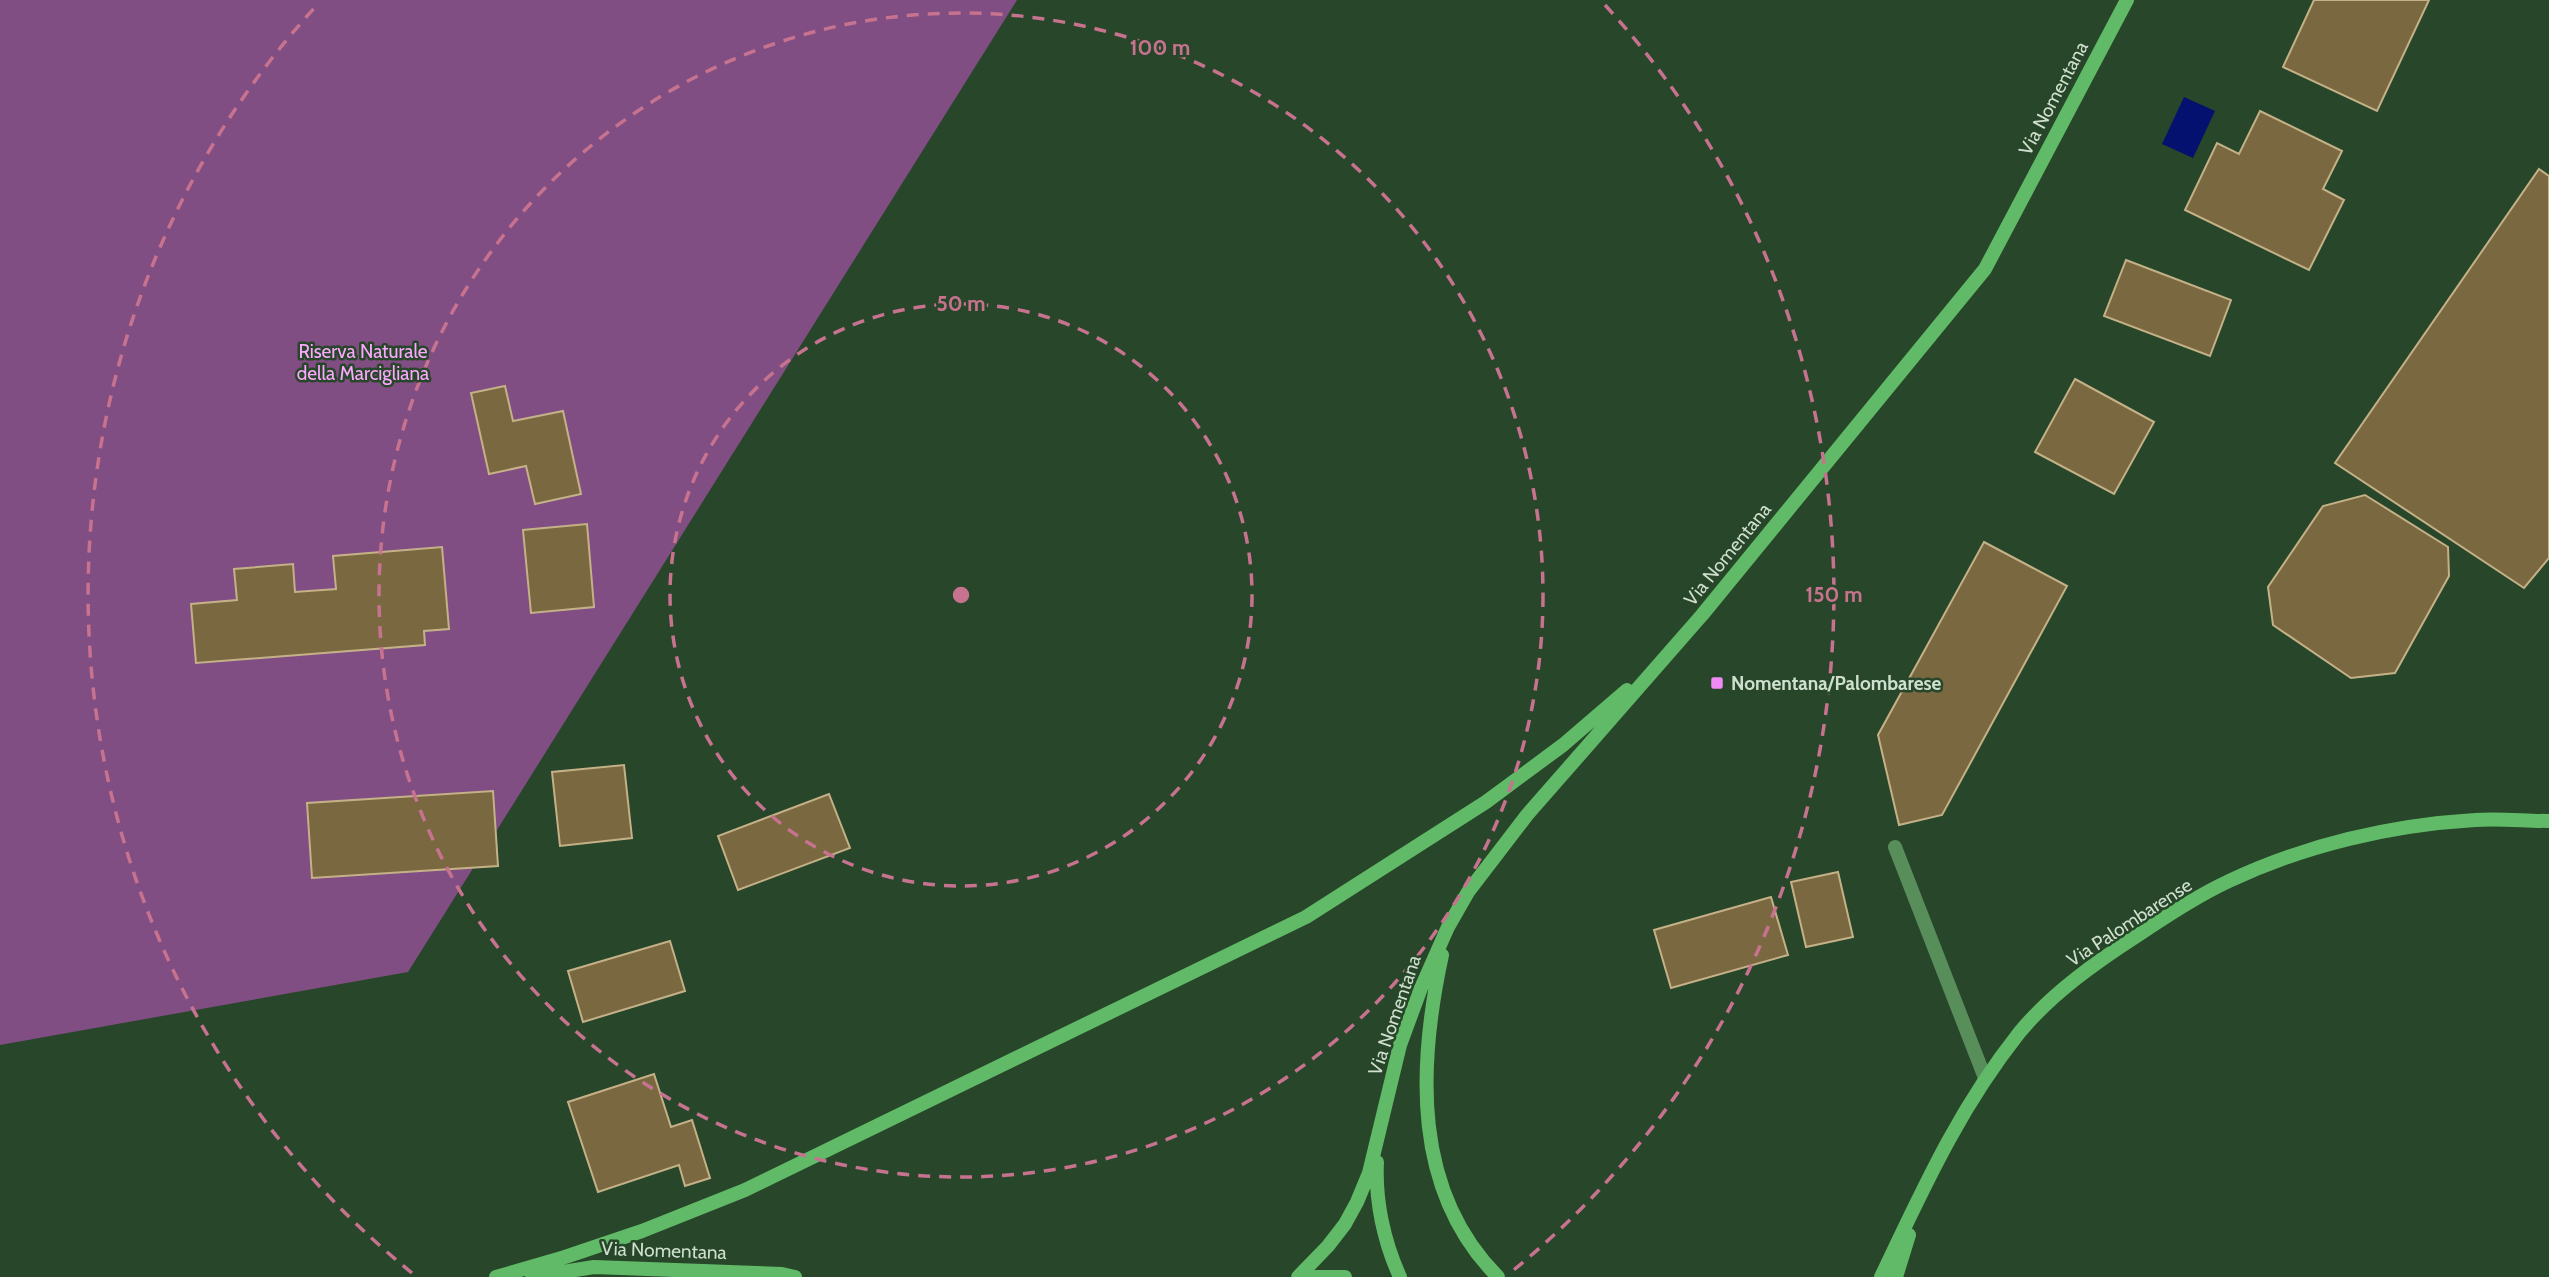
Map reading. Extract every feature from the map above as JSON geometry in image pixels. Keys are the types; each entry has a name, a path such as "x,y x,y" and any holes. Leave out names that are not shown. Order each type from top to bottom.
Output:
{"street":[{"name":"Via Nomentana","path":"1297,1277 1328,1246 1345,1224 1369,1173 1400,1045 1448,927 1468,892 1527,815 1702,615 1984,270 2127,0"},
{"path":"496,1277 642,1231 745,1190 1306,917 1486,802 1555,751 1629,689 1702,615"},
{"name":"Via Palombarense","path":"1881,1277 1952,1131 1985,1078 2022,1030 2068,986 2115,949 2228,881 2344,840 2411,826 2477,820 2549,821"},
{"path":"1448,927 1430,1028 1426,1091 1428,1131 1437,1175 1450,1208 1468,1240 1498,1277"},
{"name":"Via Nomentana","path":"1379,1136 1377,1172 1385,1238 1400,1277"},
{"path":"1870,1277 1923,1188"},
{"path":"1896,1277 1923,1188"},
{"name":"Via Nomentana","path":"532,1277 594,1267 769,1273 795,1277"},
{"path":"1307,1277 1345,1277"}],"lane":[{"path":"1895,847 1985,1078"}],"green space":[{"name":"Riserva Naturale della Marcigliana","path":"0,0 1017,0 408,972 0,1045"}],"shaded area":[{"path":"2184,97 2215,111 2193,158 2162,144"}],"building":[{"path":"2314,0 2429,0 2377,111 2283,67"},
{"path":"2260,111 2342,151 2323,189 2344,200 2309,270 2185,210 2217,143 2239,154"},
{"path":"2539,169 2549,176 2549,558 2524,588 2335,463"},
{"path":"2126,260 2231,300 2210,356 2104,316"},
{"path":"2075,379 2154,422 2114,494 2035,452"},
{"path":"505,386 513,421 563,411 581,494 535,504 526,466 489,474 471,393"},
{"path":"2365,495 2448,547 2449,576 2395,673 2351,678 2273,625 2268,587 2323,506"},
{"path":"587,524 594,607 531,613 523,530"},
{"path":"1984,542 2067,586 1942,815 1899,825 1878,735"},
{"path":"442,547 449,629 424,631 425,645 196,663 191,604 237,600 234,569 293,564 295,592 336,589 333,556"},
{"path":"624,765 632,838 560,846 552,772"},
{"path":"493,791 498,866 312,878 307,803"},
{"path":"829,794 850,848 738,890 718,836"},
{"path":"1838,872 1853,937 1806,947 1791,882"},
{"path":"1771,897 1788,955 1671,988 1654,930"},
{"path":"670,941 685,991 583,1022 568,971"},
{"path":"654,1074 671,1127 692,1120 710,1178 685,1186 679,1165 598,1192 568,1102"}],"place":[{"name":"Nomentana/Palombarese","path":"1717,683"}]}
